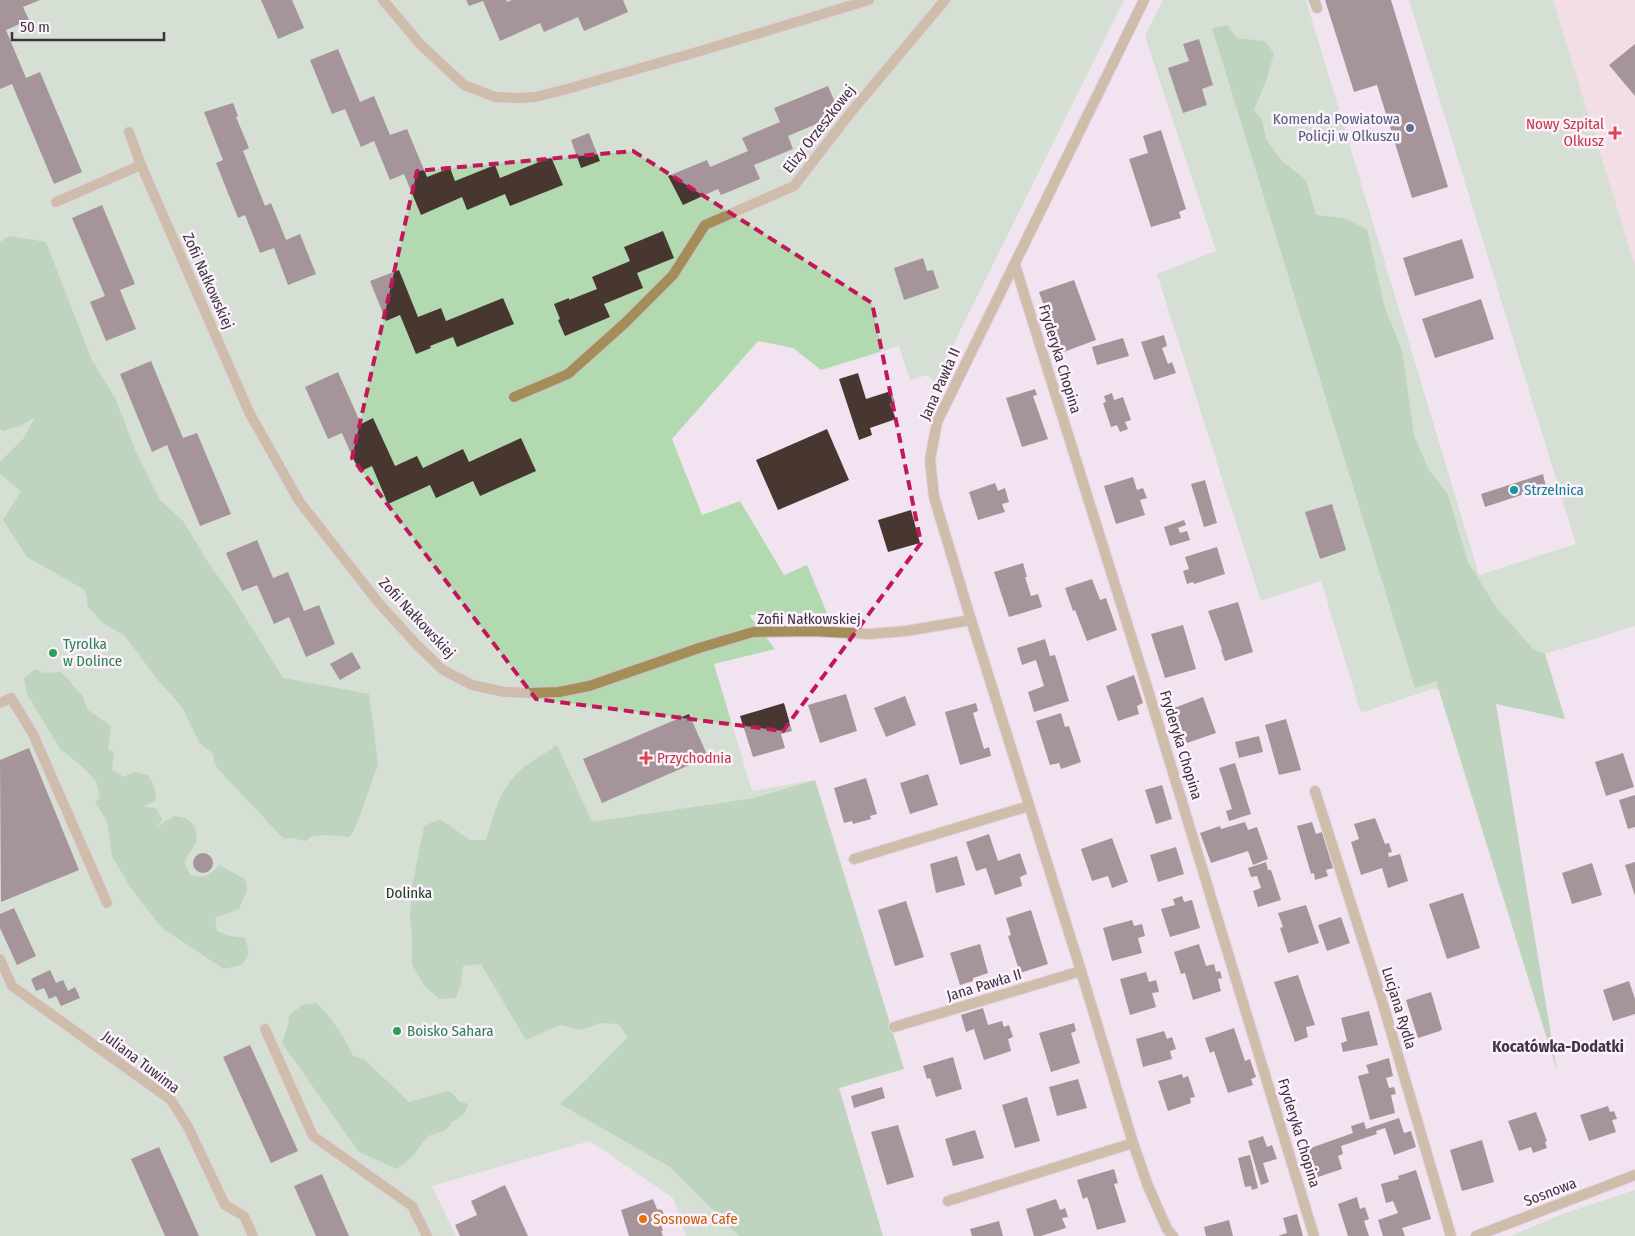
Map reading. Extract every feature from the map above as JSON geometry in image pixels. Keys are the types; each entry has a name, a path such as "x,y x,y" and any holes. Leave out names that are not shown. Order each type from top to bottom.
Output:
{"street":[{"path":"383,0 420,44 464,85 495,97 519,98 535,97 567,89 869,0"},
{"name":"Elizy Orzeszkowej","path":"514,397 568,374 625,323 673,275 705,225 794,186 851,112 945,0"},
{"name":"Jana Pawła II","path":"1144,0 937,422 930,460 934,497 1081,971 1132,1143 1148,1186 1167,1229 1173,1236"},
{"name":"Zofii Nałkowskiej","path":"128,132 249,412 299,501 378,602 443,670 472,685 505,692 559,692 589,686 699,648 753,632 813,631 870,634 906,631 971,620"},
{"path":"56,202 141,165"},
{"name":"Fryderyka Chopina","path":"1015,265 1147,687 1314,1236"},
{"path":"0,703 11,698 33,734 107,903"},
{"name":"Lucjana Rydla","path":"1315,791 1382,1000 1451,1236"},
{"path":"854,859 1029,806"},
{"name":"Juliana Tuwima","path":"0,959 12,986 171,1100 188,1128 225,1205 244,1216 253,1236"},
{"name":"Jana Pawła II","path":"894,1027 1081,971"},
{"path":"265,1029 313,1136 412,1206 428,1236"},
{"path":"948,1201 1132,1143"},
{"name":"Sosnowa","path":"1476,1236 1635,1176"}],"highlighted area":[{"path":"633,151 872,303 921,543 783,731 536,699 352,458 417,171"}],"shaded area":[{"name":"Nowy Szpital Olkusz","path":"1553,0 1635,0 1635,266"}],"green space":[{"name":"Dolinka","path":"0,0 1124,0 960,331 936,384 928,375 910,380 899,346 821,370 793,348 758,341 672,439 702,515 740,501 784,575 807,565 827,613 749,615 775,649 714,664 752,791 815,780 904,1069 839,1088 882,1236 686,1236 673,1198 590,1141 432,1186 456,1236 0,1236"},
{"path":"1163,0 1306,0 1479,575 1576,544 1409,0 1553,0 1635,266 1635,626 1545,654 1565,719 1432,689 1361,713 1321,581 1261,601 1157,274 1216,251 1145,36"},
{"path":"1227,25 1237,38 1264,41 1274,53 1266,81 1254,110 1262,119 1266,139 1281,160 1306,180 1316,215 1343,218 1367,229 1384,305 1402,351 1414,436 1429,470 1448,495 1468,562 1496,607 1533,649 1545,654 1565,719 1496,704 1557,1071 1436,681 1415,688 1212,28"},
{"path":"9,236 46,242 91,358 116,400 136,452 152,485 161,501 183,521 283,678 369,694 378,764 358,821 350,837 327,835 312,836 306,841 291,838 284,839 218,769 214,762 213,754 199,742 182,707 157,679 125,636 103,623 88,607 85,590 27,557 3,520 21,491 0,474 0,462 24,438 35,417 20,426 3,431 0,428 0,242"},
{"path":"35,669 44,673 61,672 82,695 88,710 111,726 108,749 114,752 112,770 124,777 134,772 148,775 154,786 156,800 143,807 156,808 162,819 157,827 174,816 186,818 195,826 197,840 184,863 190,875 206,876 219,865 245,879 247,890 239,909 215,918 217,931 230,936 245,938 249,952 243,964 224,969 162,928 130,887 112,856 107,821 95,802 100,798 96,781 83,767 60,749 27,694 24,678"},
{"path":"557,745 592,822 754,798 815,780 904,1069 839,1088 883,1236 739,1236 670,1167 560,1104 628,1037 618,1024 600,1023 581,1030 560,1025 526,1040 481,964 463,966 461,983 456,998 439,999 424,985 412,964 410,914 412,887 424,826 440,819 470,840 486,840 497,806 509,782 524,767"},
{"path":"316,1003 337,1028 353,1056 364,1059 409,1102 448,1091 459,1101 468,1104 465,1113 451,1123 444,1131 428,1136 412,1157 397,1169 359,1152 282,1043 289,1016 302,1005"},
{"path":"1635,1190 1635,1236 1511,1236 1565,1213"}],"building":[{"path":"0,0 40,0 23,7 29,20 6,30 26,78 40,72 82,172 54,184 12,84 0,89"},
{"path":"261,0 292,0 304,28 278,39"},
{"path":"466,0 506,0 507,2 512,0 623,0 628,12 584,31 578,17 544,32 540,23 500,41 483,1 469,6"},
{"name":"Komenda Powiatowa Policji w Olkuszu","path":"1325,0 1391,0 1448,187 1412,198 1377,85 1354,92"},
{"path":"1199,39 1213,85 1202,89 1207,105 1183,113 1168,68 1189,61 1183,44"},
{"path":"1635,44 1635,96 1609,65"},
{"path":"338,49 360,102 374,96 390,135 407,129 427,177 450,168 455,181 495,165 500,178 551,157 563,185 510,206 505,194 467,210 462,197 421,215 404,174 390,180 374,141 361,147 345,109 332,114 310,60"},
{"path":"828,86 840,114 788,136 793,149 754,165 760,179 721,195 718,189 683,205 668,176 707,160 710,167 748,151 742,138 780,122 774,108"},
{"path":"233,103 238,116 236,117 249,148 243,151 265,206 271,203 286,240 300,234 316,274 288,285 274,248 260,253 245,215 238,218 216,163 223,160 204,112"},
{"path":"1161,130 1186,209 1179,212 1181,218 1151,227 1129,159 1148,153 1143,136"},
{"path":"589,133 600,161 581,168 571,140"},
{"path":"102,205 135,284 120,290 136,329 106,341 90,302 105,296 72,218"},
{"path":"663,231 674,258 637,273 643,288 604,304 610,317 565,336 554,304 597,289 592,277 630,261 624,247"},
{"path":"1462,239 1474,278 1415,296 1403,258"},
{"path":"923,258 927,271 933,270 939,288 904,300 894,268"},
{"path":"399,270 418,317 441,308 446,321 503,298 514,324 457,347 453,337 416,354 400,315 386,321 370,281"},
{"path":"1074,280 1096,340 1061,353 1039,292"},
{"path":"1481,299 1494,339 1435,358 1422,319"},
{"path":"1164,335 1167,346 1162,348 1168,364 1172,362 1176,373 1154,380 1141,342"},
{"path":"1123,338 1129,356 1097,365 1092,347"},
{"path":"151,361 183,438 197,433 231,514 200,526 167,445 152,452 120,374"},
{"path":"338,372 361,424 373,418 395,466 417,456 423,468 463,449 469,462 521,438 536,471 480,496 473,481 436,498 430,485 388,504 372,466 359,472 342,433 328,439 305,387"},
{"path":"858,373 866,399 891,391 895,402 890,404 896,419 870,428 872,435 859,440 839,379"},
{"path":"1035,389 1037,395 1033,396 1048,439 1022,447 1006,398"},
{"path":"1112,393 1114,400 1123,397 1131,420 1125,422 1128,429 1120,432 1117,425 1111,427 1103,403 1106,402 1104,396"},
{"path":"827,429 849,480 778,510 756,460"},
{"name":"Strzelnica","path":"1543,474 1546,487 1485,507 1481,494"},
{"path":"1133,477 1137,490 1143,488 1147,498 1140,500 1145,515 1116,524 1104,486"},
{"path":"1205,480 1217,523 1204,527 1191,484"},
{"path":"995,483 998,491 1005,488 1009,502 1002,504 1005,512 978,520 969,492"},
{"path":"1332,504 1346,550 1320,559 1305,512"},
{"path":"911,510 920,543 888,552 878,520"},
{"path":"1184,520 1186,525 1178,528 1180,533 1187,531 1190,540 1170,546 1164,527"},
{"path":"257,540 273,578 288,572 304,611 319,605 335,644 306,657 289,617 274,624 257,585 242,591 226,553"},
{"path":"1217,547 1225,574 1194,584 1193,582 1187,584 1183,571 1189,569 1185,557"},
{"path":"1023,563 1031,596 1038,594 1042,607 1009,617 994,572"},
{"path":"1092,579 1100,600 1106,598 1117,630 1087,641 1065,588"},
{"path":"1238,602 1253,652 1225,661 1208,611"},
{"path":"1183,625 1196,669 1165,678 1151,634"},
{"path":"1045,639 1050,656 1055,655 1069,701 1034,712 1028,692 1044,686 1036,660 1022,665 1017,648"},
{"path":"352,652 361,668 340,680 330,664"},
{"path":"1134,675 1143,703 1137,706 1139,714 1118,721 1106,686"},
{"path":"846,694 857,731 820,743 808,705"},
{"path":"905,696 916,725 886,737 874,708"},
{"path":"1203,697 1216,733 1187,743 1174,708"},
{"path":"784,703 792,731 781,734 785,748 753,757 740,716"},
{"path":"976,703 978,711 973,713 984,749 989,747 991,756 960,765 945,712"},
{"path":"1061,713 1065,727 1069,726 1081,762 1061,769 1059,763 1050,765 1036,721"},
{"name":"Przychodnia","path":"689,714 708,757 602,803 583,759"},
{"path":"1286,719 1301,770 1279,775 1265,725"},
{"path":"1259,736 1263,752 1239,758 1235,742"},
{"path":"29,748 79,870 1,902 0,760"},
{"path":"1623,753 1634,787 1606,796 1595,762"},
{"path":"1235,763 1251,814 1229,821 1226,811 1232,809 1219,768"},
{"path":"928,774 938,805 910,814 900,783"},
{"path":"866,778 877,814 870,816 871,819 853,824 852,821 844,823 834,788"},
{"path":"1162,785 1172,819 1156,824 1145,790"},
{"path":"1635,795 1635,827 1628,829 1619,800"},
{"path":"1375,818 1385,844 1389,843 1392,852 1388,853 1389,857 1400,854 1408,881 1388,888 1382,868 1361,875 1351,842 1359,839 1354,824"},
{"path":"1245,822 1248,830 1257,827 1268,859 1253,865 1248,851 1211,863 1200,833 1220,826 1221,829"},
{"path":"1312,822 1316,834 1322,832 1333,868 1326,870 1328,876 1315,880 1314,873 1311,874 1297,826"},
{"path":"989,834 998,861 1020,853 1027,874 1020,877 1022,886 995,895 986,868 976,871 966,842"},
{"path":"1112,838 1128,882 1112,888 1108,876 1092,881 1081,849"},
{"path":"1176,847 1184,874 1158,882 1150,855"},
{"path":"203,853 210,856 213,863 210,870 203,873 196,870 193,863 196,856"},
{"path":"957,856 965,885 936,893 930,864"},
{"path":"1266,862 1268,870 1271,870 1281,900 1258,907 1253,891 1261,888 1257,876 1251,877 1248,868"},
{"path":"1635,862 1635,896 1625,865"},
{"path":"1592,863 1602,895 1572,904 1562,873"},
{"path":"1463,893 1480,948 1447,959 1429,904"},
{"path":"1182,896 1184,902 1192,900 1200,928 1170,937 1161,909 1175,905 1173,899"},
{"path":"906,901 924,957 895,966 878,910"},
{"path":"1306,905 1319,943 1288,953 1280,928 1283,927 1278,913"},
{"path":"14,908 36,956 17,965 0,928 0,914"},
{"path":"1031,910 1048,964 1020,973 1008,936 1011,935 1006,918"},
{"path":"1341,917 1350,943 1327,951 1318,925"},
{"path":"1132,920 1134,926 1142,924 1145,936 1138,938 1142,953 1112,961 1103,928"},
{"path":"980,944 988,973 960,985 950,953"},
{"path":"1199,944 1206,966 1214,964 1216,972 1220,971 1222,978 1218,979 1221,991 1193,1000 1185,973 1181,974 1174,952"},
{"path":"50,970 56,983 63,980 68,991 75,987 80,998 61,1006 56,996 49,999 44,988 36,991 31,979"},
{"path":"1146,972 1149,982 1156,980 1159,992 1152,993 1156,1007 1130,1015 1120,979"},
{"path":"1298,975 1315,1025 1306,1027 1308,1037 1295,1042 1274,982"},
{"path":"1629,981 1635,999 1635,1014 1613,1021 1603,990"},
{"path":"1431,992 1442,1029 1418,1038 1406,1000"},
{"path":"983,1008 988,1025 1002,1021 1004,1027 1009,1025 1013,1037 1008,1039 1011,1051 984,1060 974,1029 966,1032 961,1015"},
{"path":"1369,1011 1378,1045 1343,1052 1341,1043 1347,1041 1341,1018"},
{"path":"1074,1023 1076,1031 1071,1033 1080,1063 1051,1072 1039,1033"},
{"path":"1234,1028 1245,1061 1250,1059 1256,1077 1251,1079 1253,1085 1228,1093 1214,1051 1210,1053 1205,1038"},
{"path":"1164,1031 1167,1039 1172,1037 1176,1049 1170,1051 1172,1059 1143,1067 1136,1039"},
{"path":"250,1045 298,1151 271,1163 223,1057"},
{"path":"953,1057 962,1089 936,1097 930,1078 927,1079 923,1066"},
{"path":"1389,1058 1393,1076 1386,1078 1389,1088 1394,1087 1396,1094 1391,1095 1395,1113 1370,1120 1358,1076 1369,1073 1366,1065"},
{"path":"1182,1074 1183,1078 1188,1076 1195,1097 1190,1098 1191,1103 1168,1111 1158,1081"},
{"path":"1078,1079 1087,1108 1057,1116 1049,1087"},
{"path":"882,1087 885,1098 854,1108 851,1096"},
{"path":"1027,1097 1040,1141 1015,1148 1002,1105"},
{"path":"1608,1106 1610,1112 1614,1111 1617,1119 1612,1120 1616,1132 1589,1141 1580,1115"},
{"path":"1536,1112 1547,1141 1545,1142 1547,1148 1533,1153 1531,1147 1519,1151 1508,1121"},
{"path":"1399,1118 1404,1133 1411,1131 1416,1147 1394,1155 1385,1128 1376,1131 1377,1134 1341,1146 1343,1154 1338,1156 1342,1169 1315,1178 1305,1150 1353,1133 1351,1126 1364,1122 1366,1129"},
{"path":"898,1125 914,1177 887,1185 871,1132"},
{"path":"975,1130 984,1158 953,1166 945,1139"},
{"path":"1263,1136 1267,1147 1272,1145 1277,1159 1263,1163 1269,1182 1261,1185 1248,1141"},
{"path":"1482,1140 1494,1182 1462,1191 1450,1150"},
{"path":"159,1147 199,1236 165,1236 131,1159"},
{"path":"1250,1155 1258,1188 1252,1190 1251,1186 1245,1187 1238,1158"},
{"path":"1114,1169 1118,1183 1114,1184 1126,1222 1097,1230 1087,1197 1083,1199 1077,1180"},
{"path":"1416,1170 1431,1219 1402,1228 1405,1236 1383,1236 1378,1220 1398,1213 1393,1201 1386,1203 1381,1184 1399,1179 1398,1176"},
{"path":"322,1174 349,1236 316,1236 294,1186"},
{"path":"505,1185 528,1236 460,1236 455,1225 477,1215 471,1201"},
{"path":"1357,1197 1360,1209 1365,1207 1369,1219 1364,1221 1369,1236 1348,1236 1338,1204"},
{"name":"Sosnowa Cafe","path":"653,1199 657,1209 662,1210 665,1217 660,1222 663,1236 629,1236 621,1210"},
{"path":"1056,1199 1060,1210 1065,1208 1068,1217 1062,1218 1066,1228 1041,1236 1034,1236 1026,1209"},
{"path":"1297,1214 1303,1236 1278,1236 1287,1233 1283,1218"},
{"path":"1229,1220 1233,1236 1206,1236 1204,1227"},
{"path":"999,1221 1003,1236 972,1236 970,1229"}],"place":[{"name":"Komenda Powiatowa Policji w Olkuszu","path":"1410,128"},
{"name":"Nowy Szpital Olkusz","path":"1615,133"},
{"name":"Strzelnica","path":"1514,490"},
{"name":"Tyrolka w Dolince","path":"53,653"},
{"name":"Przychodnia","path":"646,758"},
{"name":"Boisko Sahara","path":"397,1031"},
{"name":"Sosnowa Cafe","path":"643,1219"}],"district":[{"name":"Kocatówka-Dodatki","path":"1558,1046"}]}
